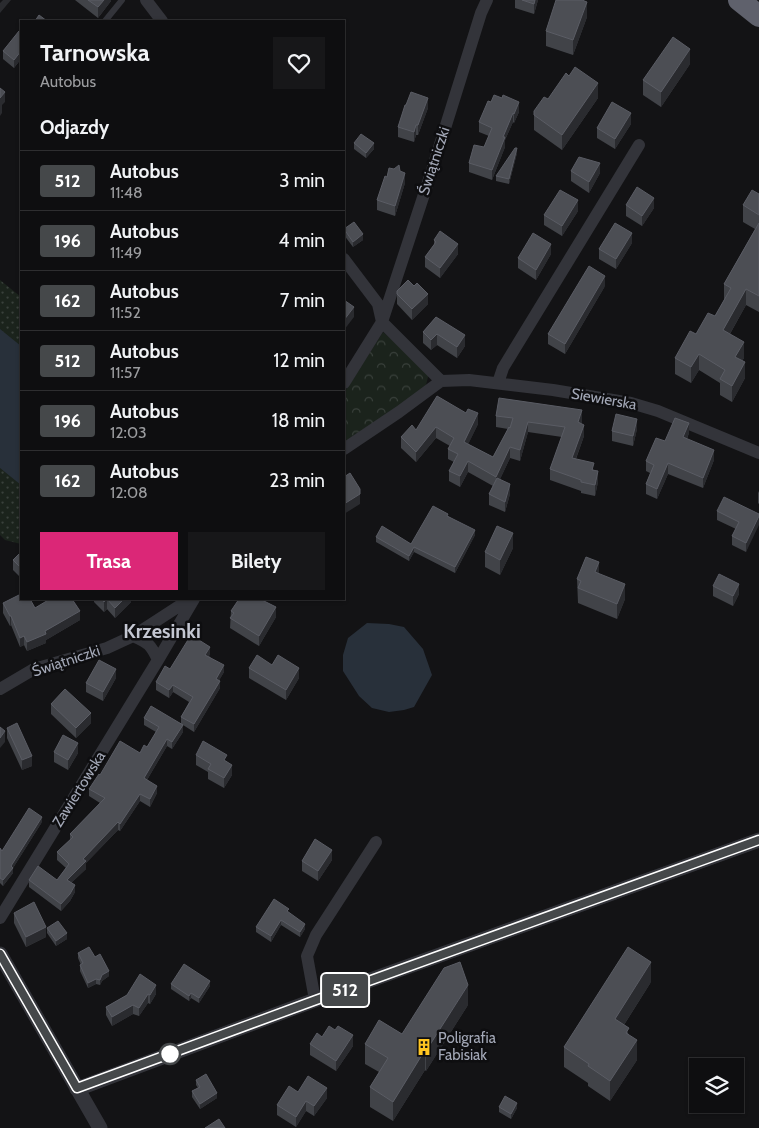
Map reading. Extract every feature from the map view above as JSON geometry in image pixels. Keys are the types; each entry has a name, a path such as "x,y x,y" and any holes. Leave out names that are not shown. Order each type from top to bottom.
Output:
{"street":[{"path":"146,0 161,20"},
{"name":"Świątniczki","path":"345,381 382,322 481,13 487,0"},
{"path":"498,384 504,368 639,145"},
{"path":"345,260 378,304 382,322 441,381 345,448"},
{"name":"Siewierska","path":"441,381 469,380 553,390 631,403 658,411 759,453"},
{"name":"Świątniczki","path":"0,689 34,669 107,648 133,636 190,600"},
{"name":"Świątniczki","path":"158,660 191,600"},
{"path":"133,636 143,640 152,648 158,660"},
{"name":"Zawiertowska","path":"0,918 158,660"},
{"path":"77,1088 759,840"},
{"path":"316,1000 308,956 310,947 376,842"},
{"path":"0,954 100,1128"}],"lane":[{"path":"106,20 122,0"}],"green space":[{"path":"0,280 20,296 20,544 5,540 0,535"},
{"path":"383,332 429,373 425,389 345,441 345,391"}],"shaded area":[{"path":"0,329 20,345 20,484 0,468"},
{"path":"367,623 404,627 423,649 432,675 414,707 389,712 372,708 359,696 343,671 343,655 348,638"}],"building":[{"path":"88,0 104,0 98,7"},
{"path":"522,0 535,0 534,4"},
{"path":"556,0 582,0 587,2 573,40 546,31"},
{"path":"39,15 46,20 36,20"},
{"path":"19,31 20,52 14,60 3,51"},
{"path":"673,37 690,49 661,92 643,80"},
{"path":"575,67 598,83 562,135 534,115 534,111 544,97 548,99 566,73 569,76"},
{"path":"0,88 5,92 0,98"},
{"path":"411,92 428,98 414,132 398,127"},
{"path":"494,95 502,98 503,95 519,102 503,137 505,137 492,170 469,163 474,145 484,147 492,128 479,122 488,101 491,102"},
{"path":"612,102 631,113 615,139 597,128"},
{"path":"361,134 374,143 366,153 354,143"},
{"path":"515,148 517,148 509,179 496,176"},
{"path":"579,157 600,163 589,182 571,171"},
{"path":"399,165 400,171 405,173 395,206 377,200 389,168 394,169"},
{"path":"637,187 654,198 642,216 626,205"},
{"path":"560,190 578,200 562,226 544,215"},
{"path":"752,190 759,194 759,215 743,205"},
{"path":"354,222 363,234 353,242 345,228"},
{"path":"615,223 632,233 616,259 599,249"},
{"path":"759,223 759,296 746,289 723,330 744,342 735,357 745,362 732,386 720,379 725,370 699,354 691,367 675,358 690,331 696,334 708,313 715,316 731,288 724,284"},
{"path":"440,231 458,244 440,268 425,257 436,242 434,240"},
{"path":"533,233 551,244 536,270 518,258"},
{"path":"589,266 605,276 565,344 548,334"},
{"path":"408,280 414,286 417,283 428,294 412,309 397,294 397,291"},
{"path":"345,301 354,307 345,319"},
{"path":"436,317 465,335 457,347 437,334 431,340 423,332"},
{"path":"437,396 466,413 468,409 478,413 464,442 493,457 510,428 513,418 496,416 499,398 582,410 578,422 584,425 572,458 594,463 592,470 598,471 595,485 581,482 581,480 550,469 565,427 528,422 520,450 510,447 496,477 468,461 460,476 449,471 458,454 448,449 454,438 436,427 416,452 401,437 412,425 416,430"},
{"path":"616,414 637,419 633,436 612,431"},
{"path":"675,418 689,423 683,437 714,450 703,478 668,463 657,489 646,484 654,465 646,461 656,438 665,441"},
{"path":"350,473 360,489 360,494 345,503 345,476"},
{"path":"497,478 510,484 505,502 489,494"},
{"path":"724,497 759,514 746,543 732,536 739,522 717,511"},
{"path":"433,506 448,514 447,516 475,530 455,567 414,547 409,556 376,537 382,526 411,544"},
{"path":"497,526 513,533 500,560 485,552"},
{"path":"20,553 20,567 13,560"},
{"path":"586,557 599,562 595,572 625,584 617,604 578,588 581,581 577,579"},
{"path":"719,574 739,584 733,596 713,586"},
{"path":"20,594 20,600 31,600 35,608 48,600 73,600 80,611 45,631 46,634 27,642 24,636 20,638 11,616 3,603"},
{"path":"108,600 123,600 115,608"},
{"path":"238,600 262,600 276,607 259,636 230,618 234,613 231,611"},
{"path":"191,635 210,647 205,655 224,665 216,679 220,681 194,724 181,717 193,697 173,685 169,690 156,682 165,666 170,669"},
{"path":"257,655 272,665 278,655 299,668 286,690 249,668"},
{"path":"99,660 116,669 103,692 86,683"},
{"path":"65,689 91,713 76,728 51,704"},
{"path":"151,706 183,725 172,742 167,739 144,778 157,786 150,799 140,794 120,824 118,822 83,859 86,861 67,880 75,885 61,904 29,880 38,866 57,880 69,864 57,852 73,837 70,834 105,798 89,789 100,775 120,741 140,753 144,745 147,747 159,727 144,718"},
{"path":"17,723 32,756 22,760 7,728"},
{"path":"0,727 5,731 0,738"},
{"path":"63,735 78,743 68,760 54,752"},
{"path":"203,741 227,755 224,760 232,765 224,778 208,769 211,764 196,755"},
{"path":"29,808 42,817 11,866 13,868 3,880 0,878 0,848 2,851"},
{"path":"315,839 332,850 318,871 302,861"},
{"path":"274,899 289,909 287,911 305,924 300,932 281,920 271,936 256,927"},
{"path":"34,902 46,927 26,937 14,913"},
{"path":"58,921 67,933 56,941 47,928"},
{"path":"89,947 95,957 100,954 109,971 102,975 100,980 96,979 88,983 80,965 83,963 78,953"},
{"path":"628,947 651,962 615,1019 629,1028 626,1033 637,1040 610,1081 564,1047"},
{"path":"460,962 468,985 393,1102 370,1087 388,1058 365,1044 379,1020 402,1034 444,968"},
{"path":"184,964 210,981 199,998 191,993 189,996 171,984"},
{"path":"140,974 156,985 150,995 148,994 139,1008 133,1005 112,1017 106,1007 127,995"},
{"path":"329,1026 335,1030 338,1026 353,1035 336,1061 310,1044 317,1033 322,1037"},
{"path":"206,1074 217,1093 200,1104 192,1091 200,1087 196,1080"},
{"path":"308,1076 327,1088 314,1106 306,1101 296,1117 277,1105 289,1086 298,1092"},
{"path":"505,1096 517,1103 511,1114 499,1107"},
{"path":"219,1119 225,1128 205,1128"}],"bus line":[{"name":"512","path":"0,954 77,1088 759,840"}],"place":[{"name":"Poligrafia Fabisiak","path":"424,1047"}],"district":[{"name":"Krzesinki","path":"162,631"}]}
